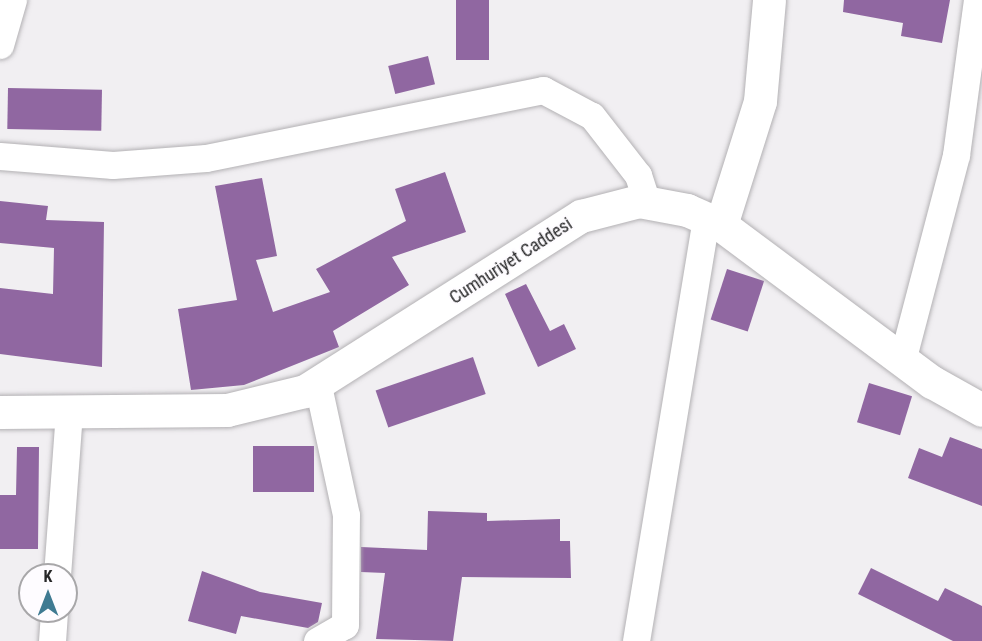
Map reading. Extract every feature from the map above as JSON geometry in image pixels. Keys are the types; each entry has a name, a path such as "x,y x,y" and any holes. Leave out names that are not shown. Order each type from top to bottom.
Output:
{"street":[{"path":"0,45 13,0"},
{"path":"636,641 714,222 760,101 769,0"},
{"path":"902,361 956,155 977,0"},
{"path":"0,156 113,165 206,158 543,90 592,117 638,175 647,202"},
{"name":"Cumhuriyet Caddesi","path":"0,412 227,410 318,385 581,216 614,204 647,202 714,222 902,361 982,410"},
{"path":"317,641 345,626 346,515 318,385"},
{"path":"58,563 69,411"},
{"path":"52,641 53,623"}],"building":[{"path":"456,0 489,0 489,60 456,60"},
{"path":"844,0 950,0 942,43 901,36 903,23 843,12"},
{"path":"428,56 435,84 395,94 388,66"},
{"path":"8,88 102,90 101,131 7,129"},
{"path":"445,172 466,232 392,257 409,285 333,331 339,347 244,385 191,390 178,309 237,300 215,186 262,178 277,256 256,260 273,312 330,292 316,269 406,221 395,189"},
{"path":"0,201 48,206 46,220 104,222 102,367 0,354 0,288 53,294 54,248 0,243"},
{"path":"727,269 764,281 748,331 711,319"},
{"path":"526,284 550,331 564,324 576,349 538,367 505,294"},
{"path":"473,357 486,394 388,427 376,391"},
{"path":"869,383 912,396 900,435 857,422"},
{"path":"950,437 982,449 982,506 908,478 919,448 942,457"},
{"path":"253,446 314,446 314,492 253,492"},
{"path":"17,447 39,447 38,549 0,549 0,495 16,495"},
{"path":"428,511 487,513 487,521 560,519 560,541 570,541 571,578 462,577 453,641 376,639 385,573 361,572 361,547 427,550"},
{"path":"871,568 938,601 945,588 982,606 982,641 953,641 858,594"},
{"path":"202,571 260,592 322,603 318,622 308,628 241,616 236,634 188,621"}]}
